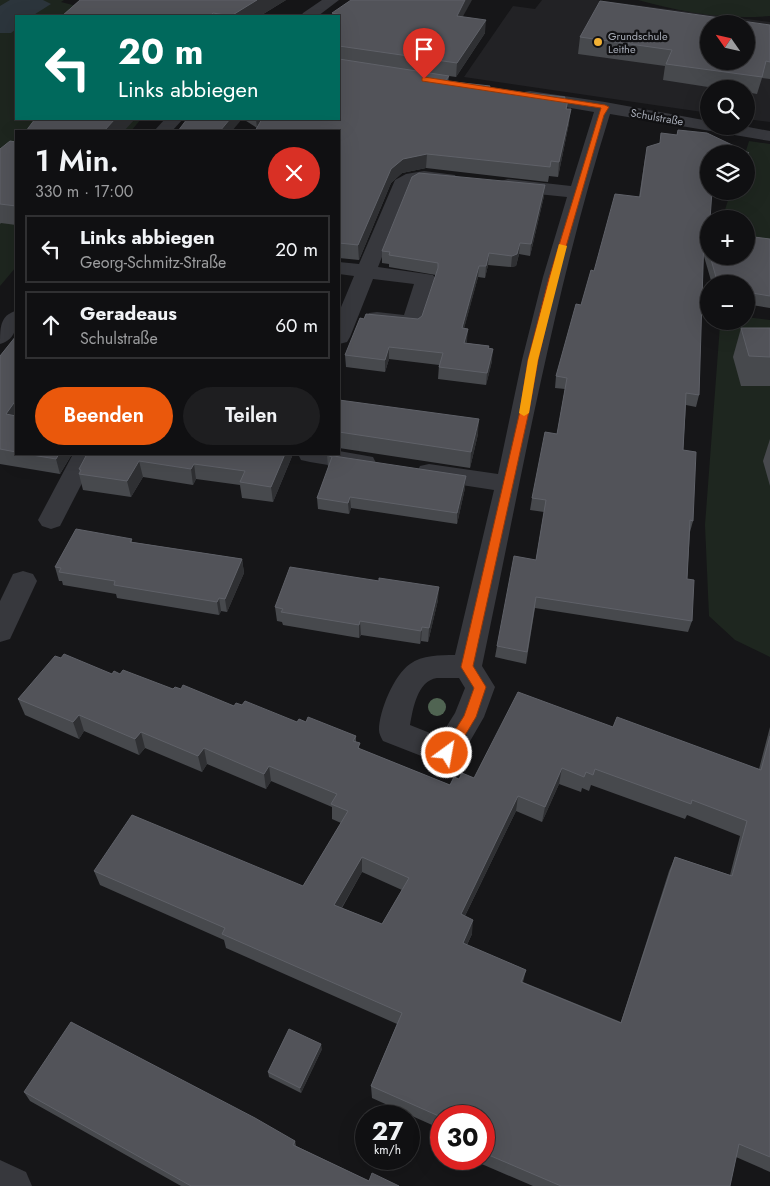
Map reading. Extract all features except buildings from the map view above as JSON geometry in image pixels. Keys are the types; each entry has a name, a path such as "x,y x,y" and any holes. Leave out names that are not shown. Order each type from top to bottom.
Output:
{"street":[{"path":"310,15 332,0"},
{"name":"Schulstraße","path":"517,94 605,107 639,115 700,125"},
{"path":"467,667 524,411 533,360 553,278 605,107"},
{"path":"164,130 173,120"},
{"name":"Schulstraße","path":"755,134 770,136"},
{"path":"340,331 343,314 366,272 402,184 412,177 420,176 464,180"},
{"path":"492,183 578,192"},
{"path":"340,268 426,279 412,322 343,314"},
{"path":"0,337 15,318"},
{"path":"51,520 84,455"},
{"path":"317,455 382,465"},
{"path":"411,470 507,484"},
{"path":"0,631 23,581"},
{"path":"0,1180 12,1186"}],"shaded area":[{"path":"0,0 64,0 61,2 112,15 15,15 15,120 140,120 132,130 15,130 15,268 0,286"},
{"path":"10,0 43,0 51,4 34,15 15,15 15,30 11,33 0,33 0,6"},
{"name":"Grundschule Leithe","path":"542,0 597,0 715,15 700,15 700,70 755,70 755,20 770,22 770,122 755,120 755,80 700,80 700,112 464,77 513,6 535,9"},
{"path":"638,0 770,0 770,16 712,15"},
{"path":"749,141 770,144 770,244 755,243 755,210 725,210 728,200 755,200 755,145 748,145"},
{"path":"755,318 770,320 770,657 735,640 709,616 705,525 720,330 755,330"}],"slow traffic":[{"path":"524,413 533,360 562,246"}],"place":[{"name":"Grundschule Leithe","path":"598,42"}],"route":[{"path":"424,79 605,107 553,278 533,360 524,411 467,667 480,687 469,717 447,753"}]}
